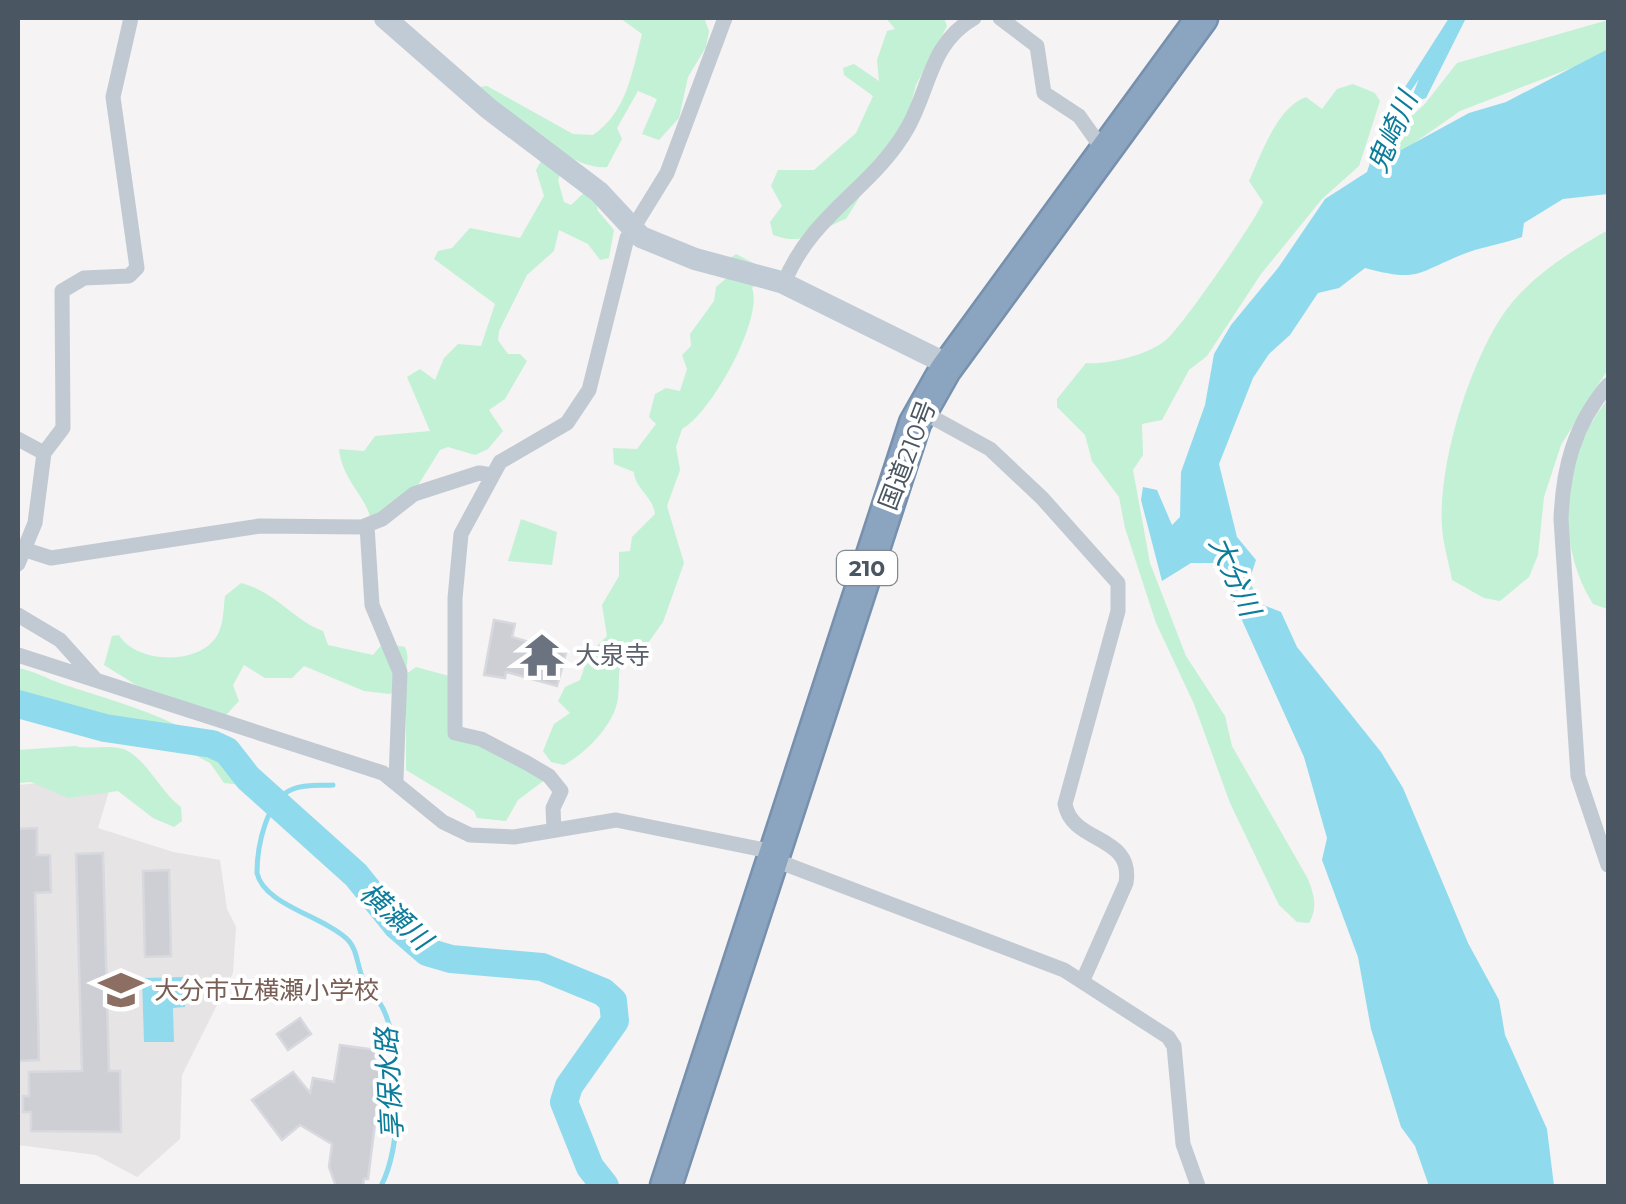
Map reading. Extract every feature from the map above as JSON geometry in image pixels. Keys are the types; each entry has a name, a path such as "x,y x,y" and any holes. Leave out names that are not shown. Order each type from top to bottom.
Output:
{"highway":[{"name":"国道210号","path":"666,1186 921,411 949,365 1202,18"}],"street":[{"path":"131,18 114,96 137,268 124,278 84,278 62,290 64,424 44,453 35,523 22,557 51,558 260,526 366,526 414,494 474,474 492,475"},
{"path":"385,18 489,109 588,182 642,237 695,259 784,283 949,365"},
{"path":"554,830 553,808 560,791 552,779 481,739 460,736 454,730 458,551 464,528 505,458 563,426 580,408 596,372 632,229 668,172 725,18"},
{"path":"1000,18 1037,46 1044,93 1079,116 1104,152"},
{"path":"784,283 802,244 906,132 932,63 962,20"},
{"path":"1608,385 1576,436 1562,484 1561,520 1578,776 1608,866"},
{"path":"921,411 990,449 1042,498 1118,583 1118,611 1066,804 1070,816 1123,856 1128,866 1126,883 1083,980"},
{"path":"18,440 44,453"},
{"path":"366,526 372,605 400,672 394,722 396,780"},
{"path":"18,614 60,640 96,680"},
{"path":"18,655 396,780 444,822 470,835 501,838 616,820 774,856 1083,980 1172,1041 1183,1144 1198,1186"}],"shaded area":[{"name":"大分市立横瀬小学校","path":"71,780 109,791 98,828 173,852 220,860 227,909 236,927 233,973 182,1075 180,1139 137,1177 96,1155 18,1145 18,785"}],"green space":[{"path":"620,18 704,18 709,31 706,47 688,77 679,118 659,140 642,134 657,99 638,91 617,128 622,139 607,167 592,166 557,150 479,87 487,86 573,134 593,135 621,103 642,34"},
{"path":"886,18 944,18 947,26 916,85 906,122 846,219 803,238 773,235 770,222 782,206 771,186 778,170 814,170 856,133 873,96 844,75 843,68 854,64 879,81 877,60 887,31 895,29"},
{"path":"1608,20 1608,54 1460,111 1390,158 1385,139 1424,105 1457,63"},
{"path":"1353,84 1375,93 1380,101 1359,166 1322,199 1261,274 1207,356 1189,370 1162,420 1142,424 1143,455 1133,470 1150,563 1186,656 1225,716 1232,746 1308,879 1314,901 1309,923 1297,922 1279,905 1230,803 1194,704 1156,623 1119,497 1092,461 1085,435 1057,407 1057,399 1086,363 1116,361 1166,340 1201,296 1263,202 1249,181 1278,121 1306,97 1322,109 1337,89"},
{"path":"542,159 562,170 558,180 564,202 571,205 591,186 598,211 614,230 609,258 600,260 588,244 559,230 554,251 527,275 499,331 498,340 508,354 520,354 527,361 505,399 489,410 503,431 488,449 475,455 448,447 440,450 415,490 371,522 339,449 364,451 375,436 430,431 407,377 420,369 435,380 444,358 458,344 481,346 495,304 434,259 438,251 452,248 470,228 520,238 544,196 536,170"},
{"path":"1608,230 1608,369 1561,445 1544,497 1538,555 1529,577 1500,601 1484,598 1452,580 1442,527 1450,447 1467,389 1489,337 1512,302 1550,267"},
{"path":"736,254 759,266 761,280 752,288 750,321 732,365 706,405 682,429 676,447 680,470 667,506 684,563 663,622 643,650 624,651 616,708 598,737 564,765 551,762 543,751 554,724 570,713 558,701 565,687 580,680 589,654 607,636 602,605 619,576 619,552 630,551 632,537 655,514 634,472 614,464 613,448 637,449 656,424 649,417 655,394 666,388 680,391 687,369 682,355 691,346 690,334 714,301 716,287 730,275 726,261"},
{"path":"1608,399 1607,609 1593,604 1581,580 1572,554 1568,500 1580,446"},
{"path":"521,519 557,532 552,565 508,561"},
{"path":"241,583 323,631 328,645 373,655 383,643 405,647 407,666 399,685 390,694 364,691 304,666 292,678 265,678 244,665 233,685 239,701 226,715 136,685 104,665 112,636 119,635 137,651 164,657 203,649 219,632 225,596"},
{"path":"416,667 449,676 451,730 546,779 518,800 506,821 477,818 474,811 406,770 406,674"},
{"path":"18,668 188,730 230,760 244,779 241,785 224,783 210,763 174,744 47,707 18,704"},
{"path":"117,748 131,753 181,807 182,821 174,827 153,818 118,791 68,798 31,782 18,783 18,750"}],"water":[{"name":"大分川","path":"1449,18 1466,18 1426,98 1409,104 1419,79 1401,105 1381,161 1469,113 1506,102 1608,49 1608,194 1563,199 1524,223 1522,237 1468,252 1416,274 1396,275 1365,268 1339,288 1318,293 1290,335 1269,354 1253,378 1219,464 1237,537 1256,560 1249,581 1261,604 1281,612 1297,647 1381,752 1403,788 1468,943 1499,1000 1505,1035 1547,1129 1554,1186 1429,1186 1415,1146 1401,1127 1371,1029 1358,957 1322,860 1327,838 1304,757 1216,563 1191,563 1162,581 1141,500 1143,487 1157,490 1172,525 1180,517 1181,472 1205,405 1214,354 1231,325 1278,268 1325,199 1367,172 1384,120"},
{"path":"185,977 185,1007 173,1008 174,1042 144,1042 142,978"}],"building":[{"name":"大泉寺","path":"494,620 515,624 512,637 566,653 557,686 506,672 505,678 484,675"},
{"path":"37,828 37,855 50,855 51,892 35,893 39,1060 18,1061 18,829"},
{"path":"103,853 109,1071 120,1071 121,1132 31,1131 31,1112 23,1112 23,1096 29,1096 29,1072 82,1071 76,854"},
{"path":"169,870 171,956 145,957 143,871"},
{"path":"300,1018 311,1034 288,1050 277,1034"},
{"path":"340,1045 384,1051 368,1179 364,1179 363,1186 336,1186 329,1167 332,1144 300,1125 282,1140 252,1100 293,1072 310,1093 313,1078 334,1082"}],"waterway":[{"name":"横瀬川","path":"18,704 105,728 212,744 227,751 248,778 356,875 397,926 427,952 451,959 542,967 603,992 613,1001 615,1021 569,1086 564,1102 590,1167 605,1186"},
{"name":"享保水路","path":"333,785 298,787 276,803 261,838 257,873 271,894 347,939 364,981 385,1013 395,1053 398,1101 393,1148 381,1186"}],"place":[{"name":"大泉寺","path":"542,655"},
{"name":"大分市立横瀬小学校","path":"121,990"}],"water label":[{"name":"鬼崎川","path":"1392,132"}]}
